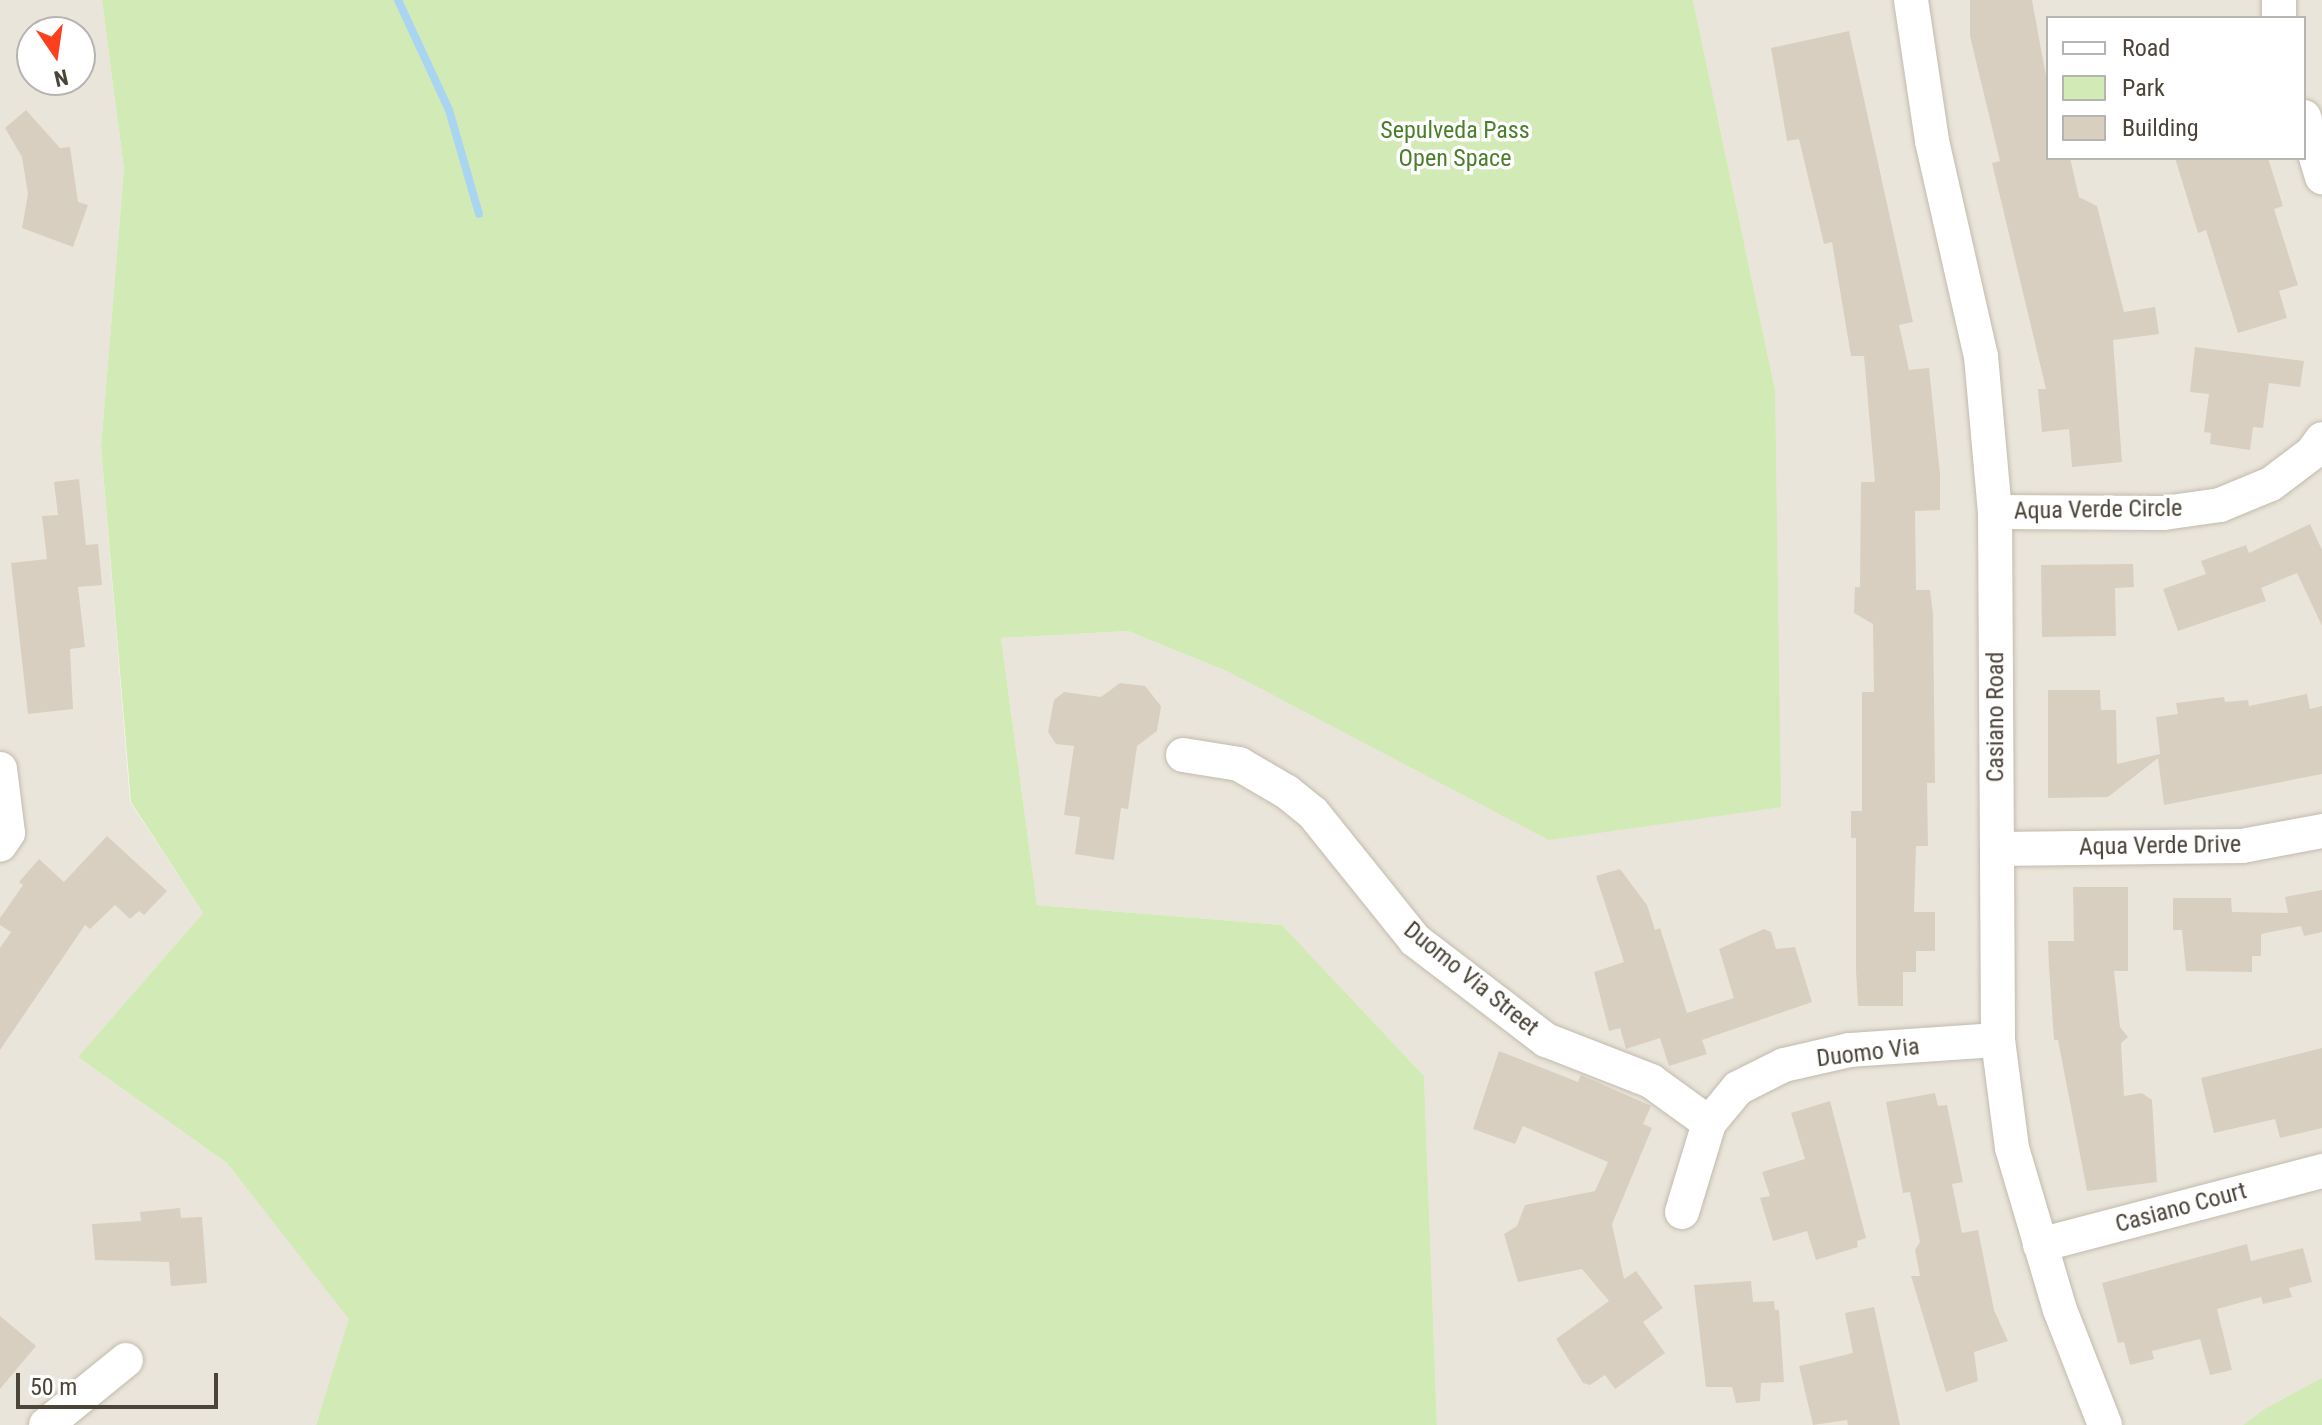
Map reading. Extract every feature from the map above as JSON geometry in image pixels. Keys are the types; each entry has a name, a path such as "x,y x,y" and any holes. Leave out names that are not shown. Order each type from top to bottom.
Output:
{"street":[{"name":"Casiano Road","path":"1911,0 1932,141 1981,356 1995,512 1998,1040 2012,1148 2040,1245 2105,1425"},
{"path":"2306,124 2322,177"},
{"name":"Aqua Verde Circle","path":"1995,512 2164,513 2220,505 2271,484 2312,453 2322,439"},
{"name":"Duomo Via Street","path":"1183,755 1239,764 1287,792 1313,813 1415,940 1546,1040 1651,1081 1709,1123"},
{"path":"0,769 4,839"},
{"name":"Aqua Verde Drive","path":"1997,849 2242,846 2322,831"},
{"name":"Duomo Via","path":"1682,1212 1709,1123 1738,1088 1784,1065 1850,1050 1998,1040"},
{"name":"Casiano Court","path":"2040,1245 2322,1171"},
{"path":"46,1425 126,1360"}],"shaded area":[{"path":"0,0 102,0 124,169 101,447 130,802 203,913 78,1057 227,1163 350,1319 316,1425 0,1425"},
{"path":"1693,0 2322,0 2322,1378 2243,1425 1437,1425 1424,1076 1282,925 1037,905 1001,638 1128,631 1229,672 1775,390"}],"green space":[{"name":"Sepulveda Pass Open Space","path":"102,0 1693,0 1775,390 1781,807 1549,840 1229,672 1128,631 1001,638 1037,905 1282,925 1424,1076 1437,1425 316,1425 349,1319 227,1163 78,1057 203,913 131,802 101,447 124,169"},
{"path":"2322,1378 2322,1425 2243,1425 2265,1409"}],"building":[{"path":"1970,0 2032,0 2046,76 2046,160 2070,160 2079,197 2097,206 2124,312 2155,307 2159,334 2113,340 2122,462 2072,467 2069,429 2042,432 2038,389 2046,389 1992,163 2000,161 1970,36"},
{"path":"1849,31 1913,322 1899,325 1909,370 1929,368 1940,474 1940,510 1915,511 1916,590 1930,590 1933,614 1935,783 1927,783 1928,846 1916,846 1914,912 1935,912 1935,951 1916,951 1916,972 1903,972 1903,1006 1858,1006 1856,838 1851,838 1851,811 1862,811 1862,692 1874,692 1873,624 1854,613 1855,587 1860,587 1861,482 1875,482 1864,356 1851,356 1832,242 1824,244 1799,139 1787,141 1771,48"},
{"path":"26,110 60,148 70,147 78,202 88,205 73,247 22,228 28,194 22,157 5,128"},
{"path":"2176,160 2269,160 2283,206 2274,209 2298,285 2279,291 2287,318 2238,333 2206,230 2198,233"},
{"path":"2195,347 2304,361 2300,387 2269,383 2263,428 2253,427 2250,450 2210,444 2211,433 2204,432 2209,394 2190,392"},
{"path":"79,479 86,545 98,544 102,585 78,587 85,647 70,649 73,709 28,714 11,563 47,559 42,516 58,515 54,482"},
{"path":"2310,524 2322,550 2322,626 2297,573 2261,588 2266,601 2178,631 2163,589 2206,574 2201,561 2246,545 2249,553"},
{"path":"2133,564 2134,587 2115,588 2116,636 2042,637 2041,565"},
{"path":"1120,683 1145,686 1161,706 1157,731 1137,746 1128,809 1121,808 1114,860 1075,854 1080,817 1064,815 1074,746 1056,744 1048,732 1054,700 1064,692 1101,697"},
{"path":"2048,690 2100,690 2101,710 2116,710 2117,764 2160,754 2156,717 2178,714 2176,703 2224,697 2225,702 2248,700 2249,706 2307,694 2310,709 2322,706 2322,774 2164,805 2158,758 2108,797 2048,798"},
{"path":"107,836 167,891 144,915 139,911 130,919 115,905 90,929 85,925 0,1050 0,948 11,932 0,925 0,918 23,885 19,882 39,859 64,882"},
{"path":"1620,869 1647,905 1655,930 1660,928 1687,1013 1734,998 1719,949 1764,929 1771,932 1776,949 1795,947 1812,1002 1702,1040 1707,1054 1669,1066 1660,1038 1626,1049 1620,1028 1609,1031 1594,972 1624,962 1596,876"},
{"path":"2073,887 2128,887 2128,971 2114,971 2120,1027 2128,1037 2121,1043 2124,1096 2142,1093 2152,1100 2157,1182 2087,1191 2058,1040 2054,1040 2049,967 2048,941 2074,941"},
{"path":"2322,890 2322,932 2304,936 2301,926 2261,934 2261,956 2252,956 2252,972 2186,971 2182,930 2173,930 2173,898 2231,898 2232,912 2288,913 2285,897"},
{"path":"2322,1048 2322,1128 2280,1138 2275,1119 2214,1133 2201,1078"},
{"path":"1499,1051 1578,1082 1581,1075 1651,1106 1643,1124 1652,1128 1612,1224 1624,1279 1636,1271 1663,1308 1643,1322 1665,1353 1615,1389 1605,1375 1590,1385 1583,1383 1556,1339 1609,1301 1582,1269 1518,1282 1504,1234 1517,1226 1525,1205 1595,1191 1608,1162 1523,1126 1515,1144 1473,1129"},
{"path":"1935,1093 1938,1106 1947,1105 1963,1182 1952,1184 1962,1233 1978,1230 1994,1310 2008,1341 1974,1352 1978,1381 1946,1392 1911,1276 1920,1276 1915,1250 1920,1242 1910,1192 1903,1193 1886,1102"},
{"path":"1830,1101 1866,1238 1857,1241 1858,1247 1816,1260 1807,1231 1773,1241 1760,1198 1770,1196 1762,1172 1805,1159 1791,1113"},
{"path":"180,1208 181,1218 202,1217 207,1283 171,1286 169,1262 95,1260 92,1224 141,1221 140,1212"},
{"path":"2247,1244 2251,1261 2303,1248 2312,1282 2289,1288 2292,1297 2263,1304 2261,1297 2217,1309 2232,1370 2210,1375 2200,1339 2152,1351 2154,1359 2130,1365 2124,1342 2118,1343 2102,1283"},
{"path":"1751,1281 1753,1302 1774,1301 1775,1310 1779,1310 1784,1382 1761,1383 1760,1401 1736,1403 1732,1387 1706,1387 1694,1285"},
{"path":"1874,1307 1900,1425 1848,1425 1847,1420 1813,1425 1799,1366 1853,1353 1845,1313"},
{"path":"0,1316 36,1346 0,1389"}],"waterway":[{"path":"398,0 449,110 479,214"}]}
